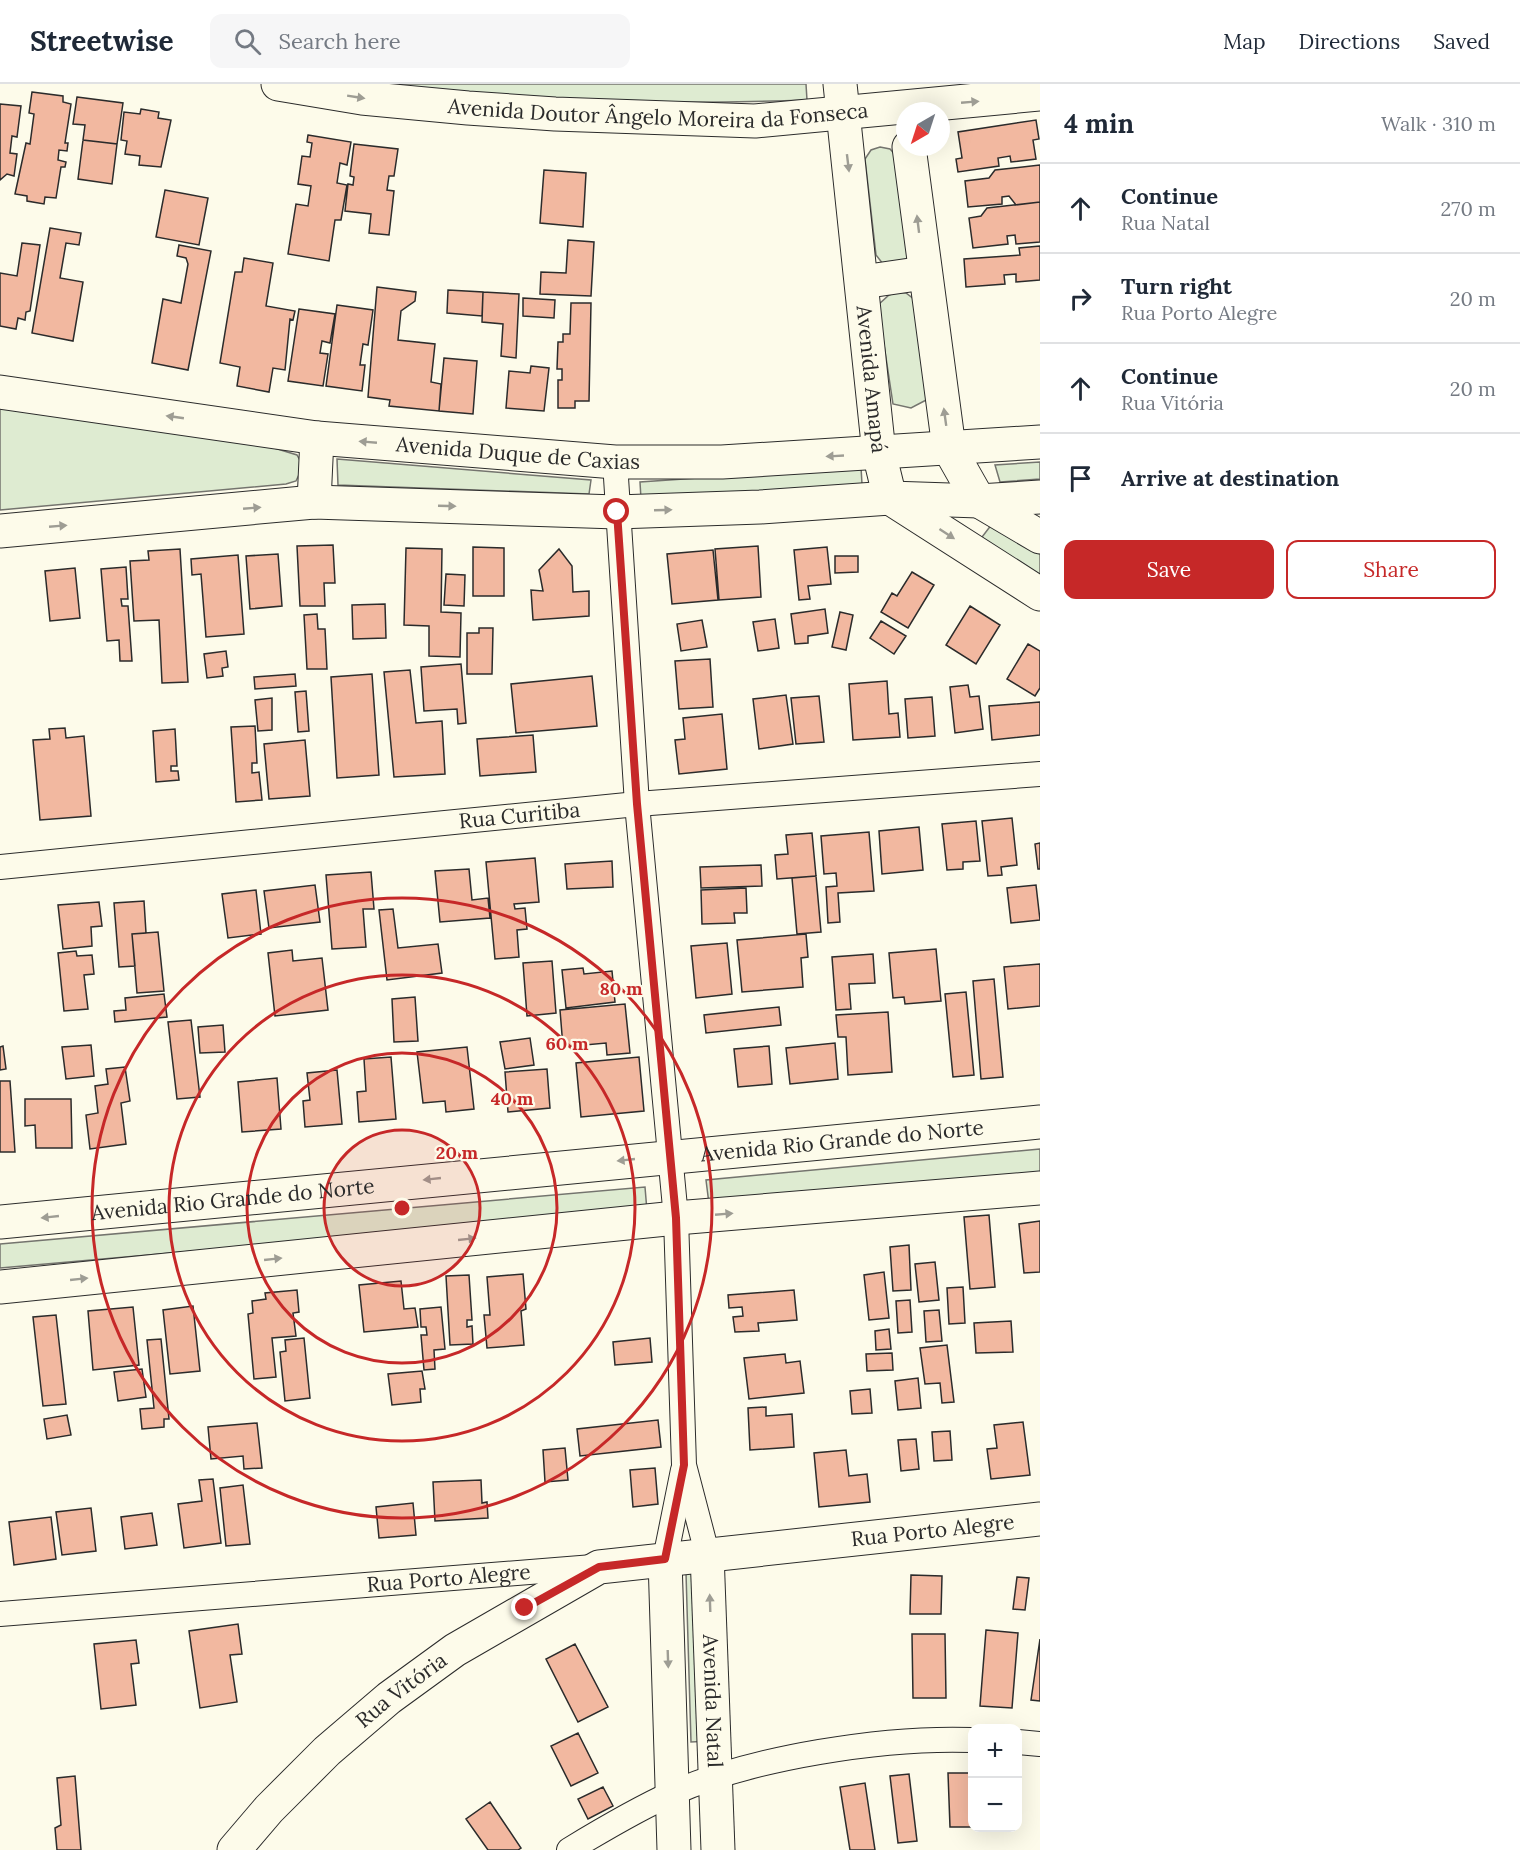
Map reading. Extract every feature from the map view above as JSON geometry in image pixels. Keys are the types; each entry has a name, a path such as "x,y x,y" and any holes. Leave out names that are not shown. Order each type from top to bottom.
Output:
{"street":[{"name":"Avenida Doutor Ângelo Moreira da Fonseca","path":"278,84 362,98 555,114 755,121 841,99 903,102 1040,94"},
{"name":"Avenida Amapá","path":"841,99 879,453 890,498"},
{"path":"910,156 949,448 979,501 1040,537"},
{"path":"862,282 924,273"},
{"name":"Avenida Duque de Caxias","path":"0,392 317,438 615,462 722,462 1040,442"},
{"path":"314,502 317,438"},
{"path":"615,462 637,804 676,1218 684,1465 707,1553"},
{"path":"0,531 314,502 617,512 890,498 979,501 1040,497"},
{"path":"890,498 1040,594"},
{"name":"Rua Curitiba","path":"0,867 637,804 1040,774"},
{"name":"Avenida Rio Grande do Norte","path":"0,1222 670,1155 1040,1122"},
{"path":"0,1287 676,1218 1040,1188"},
{"path":"674,1850 665,1559 684,1465"},
{"name":"Rua Porto Alegre","path":"0,1614 599,1567 707,1553 1040,1519"},
{"path":"1000,1523 1040,1530"},
{"name":"Avenida Natal","path":"707,1553 718,1850"},
{"name":"Rua Vitória","path":"234,1850 269,1809 327,1751 389,1698 455,1650 599,1567"},
{"path":"568,1850 672,1793 717,1777 842,1749 902,1742 968,1740"},
{"path":"1022,1742 1040,1744"}],"green space":[{"path":"390,84 806,84 807,100 598,101 494,95"},
{"path":"880,147 890,149 899,159 910,253 905,262 883,264 876,255 865,159 871,150"},
{"path":"898,292 906,293 915,300 930,398 911,408 893,404 878,305 889,295"},
{"path":"0,405 271,447 297,455 303,466 296,481 286,484 0,510"},
{"path":"337,459 591,480 589,494 338,485"},
{"path":"1040,462 1040,479 1000,482 995,465"},
{"path":"861,467 862,484 641,499 640,482"},
{"path":"992,524 1040,546 1040,589 981,544 982,537"},
{"path":"1040,1149 1040,1173 709,1204 706,1180"},
{"path":"645,1187 647,1211 0,1268 0,1244"},
{"path":"686,1573 701,1573 709,1741 691,1742"}],"building":[{"path":"32,92 63,96 63,102 71,104 65,143 68,143 67,151 59,150 58,160 66,162 65,167 61,167 56,198 45,197 44,204 27,201 27,196 15,194 26,143 30,144 34,114 29,113"},
{"path":"77,97 123,103 117,144 83,140 85,125 73,124"},
{"path":"0,104 21,106 17,137 12,136 10,153 17,154 14,176 7,174 0,180"},
{"path":"141,109 159,112 158,118 171,120 161,167 139,165 140,156 125,154 127,141 121,140 124,112 140,114"},
{"path":"1036,120 1039,139 1033,140 1036,159 1011,162 1010,156 998,158 999,166 958,172 956,159 962,158 958,132"},
{"path":"308,135 351,142 347,165 340,163 337,183 347,185 341,220 335,220 329,261 288,254 296,204 308,206 311,186 298,184 302,156 310,157 312,143 307,142"},
{"path":"83,140 117,144 112,184 78,179"},
{"path":"354,144 398,149 394,176 389,176 387,190 394,191 389,235 369,233 371,214 345,211 348,184 353,185 354,177 350,176"},
{"path":"1040,165 1040,202 1016,205 1009,196 1002,197 1002,204 968,207 965,181 989,178 995,170"},
{"path":"544,170 586,173 583,227 540,223"},
{"path":"165,190 208,198 199,245 156,237"},
{"path":"1040,202 1040,242 1016,244 1015,235 1007,236 1008,244 973,248 969,218 981,216 987,208"},
{"path":"50,228 81,233 79,245 66,243 60,278 83,282 73,341 32,333"},
{"path":"568,240 594,242 591,296 540,294 541,272 566,273"},
{"path":"22,243 40,245 30,311 26,312 25,320 18,318 16,329 0,326 0,273 17,276"},
{"path":"179,245 211,251 188,370 152,363 163,299 181,303 188,264 186,258 177,256"},
{"path":"1040,246 1040,280 1016,282 1016,274 1004,275 1005,284 966,287 964,259 1020,255 1019,248"},
{"path":"244,258 273,263 266,306 295,311 293,320 290,319 285,370 273,368 269,392 237,386 240,367 220,363 235,272 242,272"},
{"path":"377,287 416,292 415,301 401,311 398,340 435,344 431,382 441,384 439,411 389,406 390,400 368,397"},
{"path":"448,290 483,292 482,316 447,313"},
{"path":"483,292 519,294 516,358 501,356 503,324 482,322"},
{"path":"523,298 555,300 554,318 523,316"},
{"path":"571,303 591,303 589,401 575,401 575,408 558,408 558,380 562,380 562,369 557,369 558,342 563,342 563,334 570,334"},
{"path":"337,305 373,310 368,345 363,344 360,365 365,365 362,391 326,386"},
{"path":"299,309 335,314 330,343 322,341 320,353 328,354 323,386 288,381"},
{"path":"444,358 477,361 473,414 439,411"},
{"path":"531,366 549,368 544,411 506,408 509,371 530,373"},
{"path":"333,545 335,583 324,583 325,606 300,606 297,546"},
{"path":"758,546 761,597 719,600 715,549"},
{"path":"473,547 504,548 504,596 473,596"},
{"path":"827,547 831,584 808,586 810,599 799,600 794,550"},
{"path":"406,548 442,549 441,612 461,613 460,657 429,656 429,626 404,625"},
{"path":"180,549 188,682 162,683 159,620 134,621 130,561 149,560 148,551"},
{"path":"559,549 572,566 573,592 589,591 589,616 533,620 531,590 543,591 539,570"},
{"path":"713,550 718,600 672,604 667,554"},
{"path":"278,554 282,606 250,609 246,556"},
{"path":"238,555 244,634 206,637 201,574 192,575 191,559"},
{"path":"835,556 858,556 858,572 835,573"},
{"path":"126,567 128,599 121,599 122,606 128,606 132,661 120,661 119,640 107,641 101,569"},
{"path":"75,568 80,618 50,621 45,571"},
{"path":"912,572 934,585 908,628 881,612 892,593 897,596"},
{"path":"446,574 465,575 464,606 444,605"},
{"path":"385,604 386,638 353,639 352,605"},
{"path":"970,606 1000,625 976,664 946,645"},
{"path":"825,609 828,633 808,636 808,643 795,644 791,614"},
{"path":"840,612 853,615 846,650 832,647"},
{"path":"317,614 318,629 325,629 327,669 307,669 304,615"},
{"path":"775,619 779,648 758,651 753,622"},
{"path":"702,620 707,647 681,651 677,624"},
{"path":"881,621 906,636 894,654 870,638"},
{"path":"479,628 493,628 492,674 467,674 467,633 479,633"},
{"path":"1028,644 1040,651 1040,688 1035,696 1007,679"},
{"path":"226,651 228,667 222,668 223,676 207,678 204,654"},
{"path":"710,659 713,707 679,709 675,661"},
{"path":"461,664 466,723 458,724 457,709 424,711 421,667"},
{"path":"410,670 416,723 442,721 445,774 394,777 384,672"},
{"path":"295,674 296,686 255,689 254,677"},
{"path":"372,674 379,775 337,778 331,677"},
{"path":"592,676 597,726 516,733 511,684"},
{"path":"887,681 889,714 898,713 900,737 853,740 849,684"},
{"path":"968,685 970,697 979,696 983,729 955,733 950,687"},
{"path":"306,691 309,731 298,732 295,692"},
{"path":"786,695 793,744 759,749 753,699"},
{"path":"819,696 824,742 796,744 791,698"},
{"path":"932,697 935,736 908,738 905,699"},
{"path":"272,698 272,730 258,731 255,700"},
{"path":"1040,702 1040,735 992,740 989,706"},
{"path":"722,714 727,769 679,774 675,740 685,739 683,718"},
{"path":"255,726 257,763 252,763 252,773 259,772 262,800 236,802 231,727"},
{"path":"65,728 66,738 84,736 91,816 40,820 33,740 50,739 49,729"},
{"path":"175,729 177,766 171,766 171,771 178,771 179,780 156,782 153,731"},
{"path":"533,735 536,772 480,776 477,739"},
{"path":"305,740 310,796 269,799 264,744"},
{"path":"1012,818 1017,865 1001,867 1002,875 988,876 982,821"},
{"path":"976,821 980,861 963,862 963,869 947,870 942,824"},
{"path":"919,827 923,870 882,874 879,831"},
{"path":"869,832 874,891 838,893 840,922 828,923 826,887 837,886 836,873 824,874 821,836"},
{"path":"812,833 816,876 777,879 775,855 788,854 786,835"},
{"path":"1040,843 1040,869 1038,869 1035,844"},
{"path":"535,858 539,902 514,904 515,909 525,908 527,929 517,930 519,957 495,959 486,862"},
{"path":"612,861 613,887 567,889 565,864"},
{"path":"761,865 762,886 701,888 700,867"},
{"path":"469,869 472,900 488,898 490,918 440,922 435,871"},
{"path":"371,872 374,909 363,909 366,947 332,949 326,875"},
{"path":"816,876 821,932 797,934 792,878"},
{"path":"315,885 320,922 269,928 264,891"},
{"path":"1036,885 1040,920 1011,923 1007,888"},
{"path":"746,888 747,913 734,913 735,923 702,924 701,890"},
{"path":"256,890 261,934 228,938 222,894"},
{"path":"144,901 146,933 132,934 135,966 119,967 114,903"},
{"path":"99,902 102,926 91,927 92,946 63,949 58,905"},
{"path":"393,909 398,948 438,944 442,973 387,980 379,910"},
{"path":"158,932 164,991 137,993 132,934"},
{"path":"806,934 808,957 801,958 803,987 742,992 737,940"},
{"path":"727,943 732,994 696,998 691,946"},
{"path":"936,949 941,1001 905,1004 904,997 893,998 889,953"},
{"path":"292,950 293,961 322,958 328,1010 275,1016 268,953"},
{"path":"76,951 77,956 92,955 94,974 84,975 88,1009 64,1011 58,953"},
{"path":"873,954 875,983 849,984 851,1009 836,1010 832,957"},
{"path":"552,961 556,1013 527,1016 523,963"},
{"path":"1040,964 1040,1006 1008,1009 1004,967"},
{"path":"583,968 584,974 612,971 615,1002 566,1008 562,970"},
{"path":"994,979 1003,1077 981,1079 973,981"},
{"path":"966,992 974,1075 953,1077 945,994"},
{"path":"164,994 167,1017 115,1022 114,1011 126,1010 125,998"},
{"path":"415,997 418,1041 394,1042 392,999"},
{"path":"625,1004 630,1053 607,1055 606,1043 563,1047 560,1010"},
{"path":"779,1007 781,1025 706,1033 704,1015"},
{"path":"888,1012 892,1072 848,1075 846,1037 838,1037 836,1015"},
{"path":"191,1020 200,1097 177,1099 168,1022"},
{"path":"223,1025 225,1052 200,1053 198,1027"},
{"path":"530,1038 534,1065 505,1069 500,1042"},
{"path":"835,1043 838,1079 790,1084 786,1048"},
{"path":"91,1045 94,1076 66,1079 62,1047"},
{"path":"3,1046 6,1069 0,1070 0,1047"},
{"path":"769,1046 772,1084 738,1087 734,1049"},
{"path":"467,1047 474,1109 446,1112 445,1101 423,1103 417,1052"},
{"path":"391,1057 396,1119 359,1122 357,1092 366,1091 364,1059"},
{"path":"639,1057 644,1111 581,1117 576,1063"},
{"path":"125,1067 130,1101 121,1103 126,1144 90,1149 86,1115 98,1113 95,1086 108,1084 106,1069"},
{"path":"547,1069 550,1108 508,1112 505,1072"},
{"path":"337,1070 342,1124 305,1127 303,1101 310,1100 307,1073"},
{"path":"277,1078 281,1129 242,1132 238,1082"},
{"path":"0,1081 10,1081 15,1152 0,1152"},
{"path":"25,1099 71,1099 72,1148 36,1148 35,1125 25,1126"},
{"path":"989,1215 995,1287 970,1289 964,1217"},
{"path":"1040,1221 1040,1272 1024,1273 1019,1224"},
{"path":"909,1245 911,1290 893,1291 890,1247"},
{"path":"935,1262 939,1300 919,1302 915,1264"},
{"path":"884,1272 889,1318 869,1320 864,1275"},
{"path":"523,1274 526,1309 521,1311 524,1345 487,1348 484,1315 490,1315 487,1277"},
{"path":"469,1275 472,1320 467,1320 467,1327 472,1326 473,1344 450,1345 446,1276"},
{"path":"401,1281 404,1309 415,1308 418,1327 364,1332 359,1285"},
{"path":"963,1287 965,1323 949,1324 947,1288"},
{"path":"297,1290 299,1312 293,1313 296,1336 272,1338 276,1377 254,1379 248,1314 253,1313 252,1301 266,1299 265,1293"},
{"path":"794,1290 797,1320 758,1323 759,1331 735,1332 733,1317 743,1316 742,1307 729,1308 728,1295"},
{"path":"910,1300 912,1332 898,1333 896,1301"},
{"path":"193,1306 200,1371 170,1374 163,1310"},
{"path":"133,1307 139,1365 93,1370 88,1311"},
{"path":"441,1307 445,1349 434,1350 435,1369 424,1370 421,1335 427,1335 426,1327 421,1327 420,1309"},
{"path":"939,1310 942,1341 926,1342 924,1311"},
{"path":"56,1315 66,1404 43,1406 33,1317"},
{"path":"1011,1321 1013,1352 976,1353 974,1323"},
{"path":"889,1329 891,1349 876,1350 875,1331"},
{"path":"304,1338 310,1398 285,1401 280,1352 286,1351 285,1340"},
{"path":"650,1338 652,1362 615,1365 613,1342"},
{"path":"161,1339 169,1419 164,1419 164,1427 142,1429 140,1409 154,1408 147,1340"},
{"path":"947,1345 954,1402 942,1403 940,1383 925,1384 920,1348"},
{"path":"892,1353 893,1370 867,1371 866,1354"},
{"path":"785,1354 786,1363 800,1361 804,1393 749,1399 744,1358"},
{"path":"142,1369 146,1397 118,1401 114,1372"},
{"path":"422,1371 425,1389 420,1389 421,1402 392,1405 388,1374"},
{"path":"918,1378 921,1408 898,1410 895,1381"},
{"path":"870,1389 872,1413 852,1414 850,1391"},
{"path":"766,1407 766,1416 792,1414 794,1447 750,1450 748,1408"},
{"path":"67,1415 71,1435 47,1439 44,1419"},
{"path":"658,1420 661,1447 580,1456 577,1429"},
{"path":"1023,1422 1030,1475 991,1479 987,1449 997,1448 994,1425"},
{"path":"257,1423 262,1468 244,1469 243,1456 211,1459 208,1427"},
{"path":"950,1431 952,1460 934,1461 932,1432"},
{"path":"916,1439 919,1469 901,1471 898,1440"},
{"path":"565,1448 568,1480 545,1482 543,1450"},
{"path":"846,1450 849,1476 867,1474 870,1502 819,1507 814,1453"},
{"path":"655,1468 658,1504 633,1507 630,1470"},
{"path":"213,1479 221,1543 184,1548 178,1504 202,1501 199,1480"},
{"path":"481,1480 482,1503 487,1502 488,1518 435,1521 433,1482"},
{"path":"243,1485 250,1544 226,1546 220,1488"},
{"path":"413,1503 416,1535 379,1538 376,1507"},
{"path":"91,1508 96,1551 62,1555 56,1512"},
{"path":"152,1513 157,1545 125,1549 121,1517"},
{"path":"51,1517 56,1559 14,1565 9,1522"},
{"path":"911,1575 942,1576 941,1614 910,1614"},
{"path":"1017,1577 1029,1578 1025,1610 1013,1609"},
{"path":"238,1624 242,1654 230,1655 237,1702 200,1708 189,1631"},
{"path":"986,1630 1018,1633 1012,1708 980,1706"},
{"path":"912,1634 945,1634 946,1698 913,1698"},
{"path":"1040,1639 1040,1701 1031,1700"},
{"path":"136,1640 139,1663 131,1664 136,1705 101,1709 94,1644"},
{"path":"575,1644 608,1707 578,1722 546,1659"},
{"path":"578,1733 598,1773 571,1786 551,1746"},
{"path":"948,1773 968,1773 968,1827 950,1827"},
{"path":"909,1774 917,1841 898,1843 890,1776"},
{"path":"75,1776 81,1850 57,1850 55,1828 61,1825 57,1778"},
{"path":"865,1783 875,1850 850,1850 840,1787"},
{"path":"603,1787 613,1806 588,1819 578,1799"},
{"path":"490,1802 521,1848 518,1850 488,1850 466,1819"}],"route":[{"path":"525,1608 599,1567 665,1559 684,1465 676,1218 637,804 617,512"}]}
